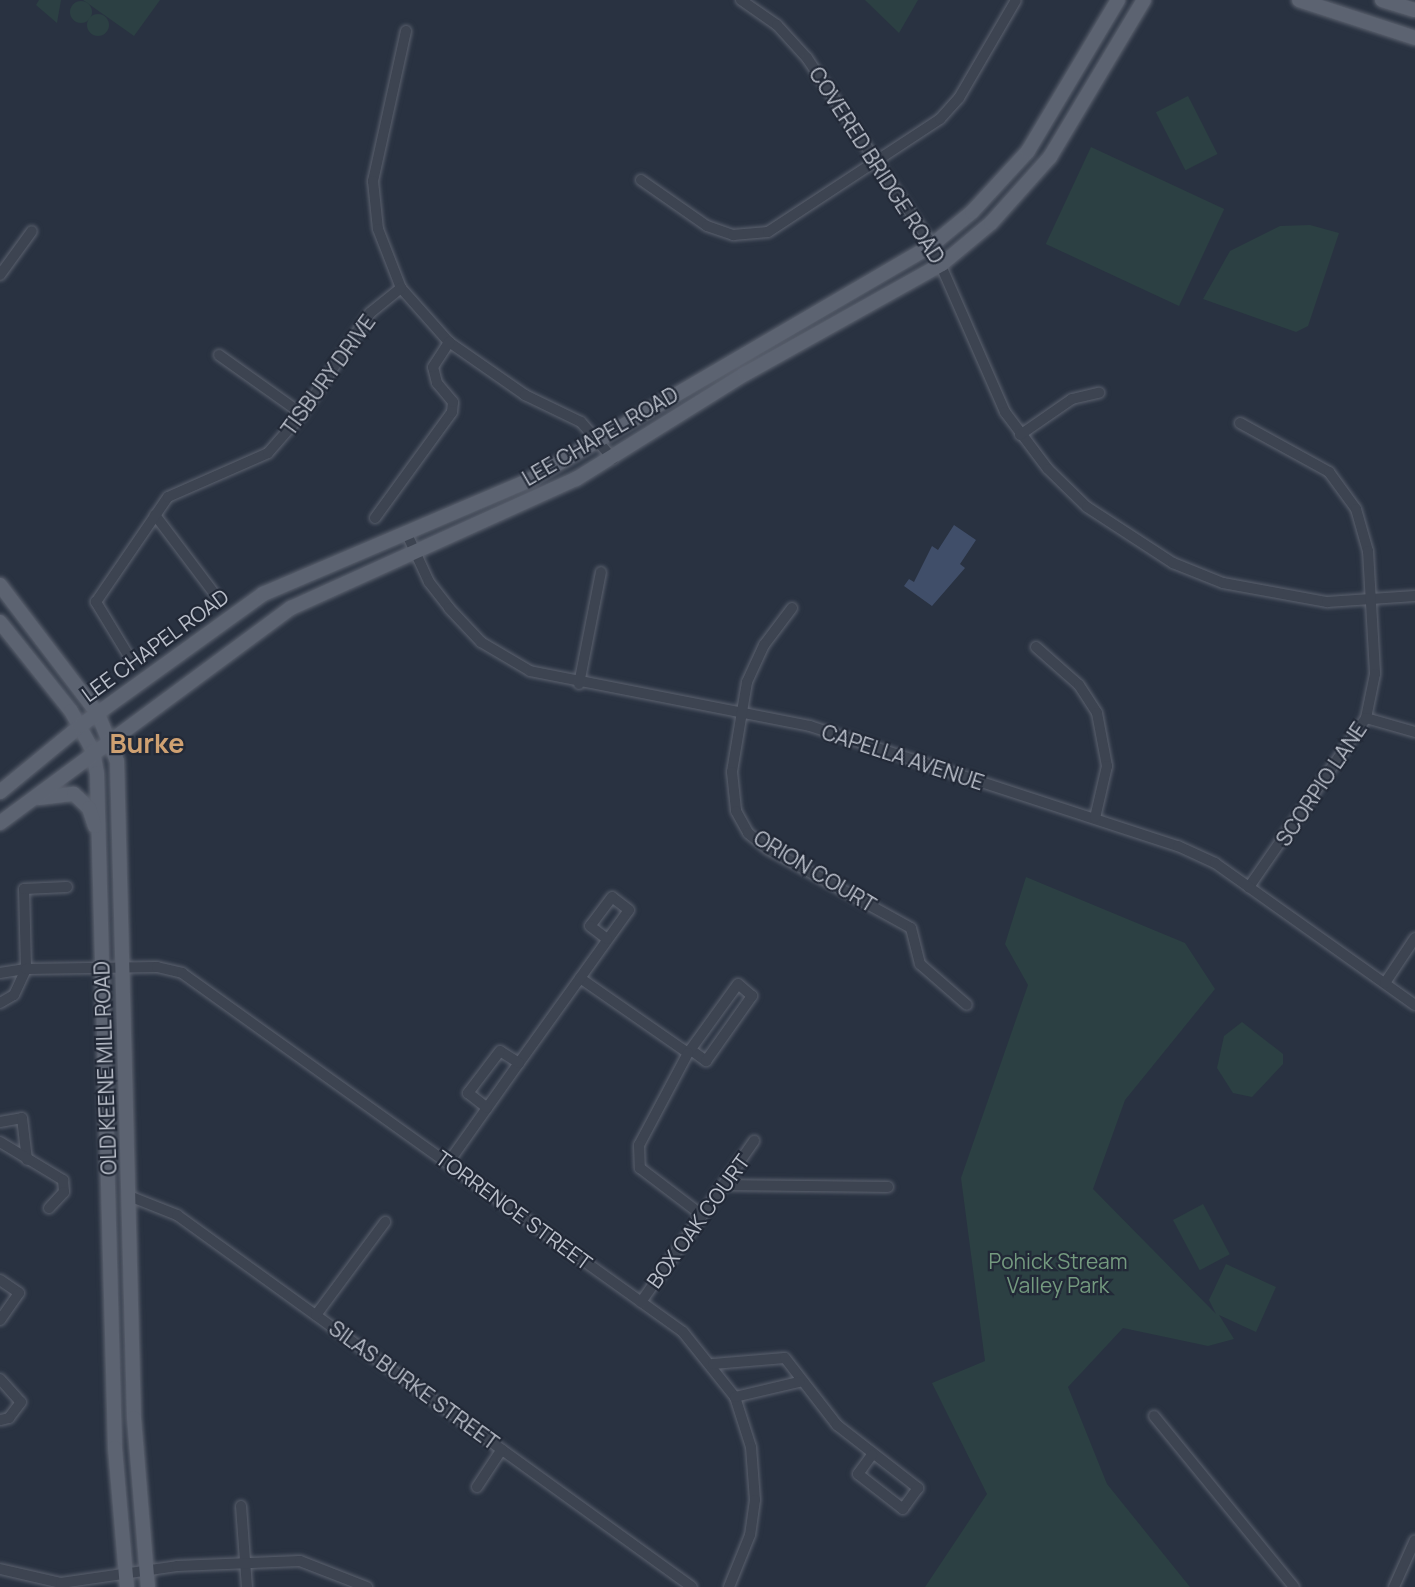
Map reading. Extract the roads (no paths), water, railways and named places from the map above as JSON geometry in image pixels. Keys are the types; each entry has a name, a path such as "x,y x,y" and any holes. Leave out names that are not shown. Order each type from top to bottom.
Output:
{"main road":[{"name":"LEE CHAPEL ROAD","path":"0,792 80,726 263,594 505,492 600,441 763,339 932,245 972,212 1028,151 1119,0"},
{"name":"LEE CHAPEL ROAD","path":"0,823 111,737 291,608 414,555 613,459 745,374 942,264 991,223 1050,157 1144,0"},
{"path":"1299,0 1415,38"},
{"path":"1382,0 1415,10"},
{"name":"OLD KEENE MILL ROAD","path":"0,585 98,714 111,737 121,805 134,1418 148,1587"},
{"name":"OLD KEENE MILL ROAD","path":"0,622 80,726 93,751 100,849 115,1449 126,1580"},
{"path":"24,804 60,792 80,798 92,815 100,849"}],"street":[{"name":"COVERED BRIDGE ROAD","path":"741,0 758,4 807,58 932,245 942,264 987,379 1020,435 1087,507 1173,563 1275,596 1370,601 1415,596"},
{"path":"641,180 707,226 750,236 788,222 877,163 948,112 1016,0"},
{"path":"406,31 373,181 378,229 401,288 449,342 525,395 581,422 600,441 613,459"},
{"path":"0,275 32,231"},
{"name":"TISBURY DRIVE","path":"130,658 96,602 168,497 268,453 302,414 370,313 401,288"},
{"path":"375,519 452,412 453,402 437,383 433,367 449,342"},
{"path":"219,355 302,414"},
{"path":"1020,435 1072,399 1099,393"},
{"name":"SCORPIO LANE","path":"1240,423 1300,452 1344,489 1364,532 1375,674 1366,718 1249,887"},
{"path":"155,515 214,593"},
{"name":"CAPELLA AVENUE","path":"406,532 414,555 449,608 482,642 530,671 579,684 810,726 1095,818 1203,857 1415,1005"},
{"path":"579,684 601,572"},
{"name":"ORION COURT","path":"792,608 755,660 742,713 731,789 748,833 911,928 920,964 967,1005"},
{"path":"1036,647 1079,685 1097,712 1107,766 1095,818"},
{"path":"1366,718 1415,732"},
{"path":"0,1003 14,995 26,969 24,889 67,887"},
{"path":"1385,983 1415,938"},
{"path":"448,1163 607,939"},
{"name":"TORRENCE STREET","path":"0,973 26,969 123,967 173,970 202,984 683,1332 713,1364 735,1397 752,1447 755,1500 743,1559 729,1587"},
{"path":"580,978 689,1051 706,1061 752,996 738,984 689,1051 639,1145 640,1168 702,1215"},
{"path":"488,1108 468,1093 500,1052 519,1063"},
{"path":"0,1122 22,1118 27,1160"},
{"name":"BOX OAK COURT","path":"640,1302 726,1185 754,1141"},
{"path":"0,1142 63,1180 64,1192 49,1208"},
{"path":"726,1185 888,1187"},
{"name":"SILAS BURKE STREET","path":"129,1196 177,1215 692,1587"},
{"path":"316,1315 385,1222"},
{"path":"0,1280 19,1293 0,1320"},
{"path":"713,1364 785,1358 799,1382 873,1455 918,1488 903,1509 858,1474 873,1455"},
{"path":"0,1379 21,1402 9,1418 0,1420"},
{"path":"735,1397 799,1382"},
{"path":"1154,1416 1294,1587"},
{"path":"477,1487 502,1449"},
{"path":"241,1506 247,1587"},
{"path":"1394,1587 1410,1565 1415,1540"},
{"path":"0,1569 61,1583 126,1580 146,1569 245,1562 300,1561 367,1587"}],"water":[{"path":"954,525 976,540 960,564 965,568 932,606 904,586 909,579 914,582 932,546 938,550"}],"district":[{"name":"Burke","path":"147,743"}],"park label":[{"name":"Pohick Stream Valley Park","path":"1058,1273"}]}
